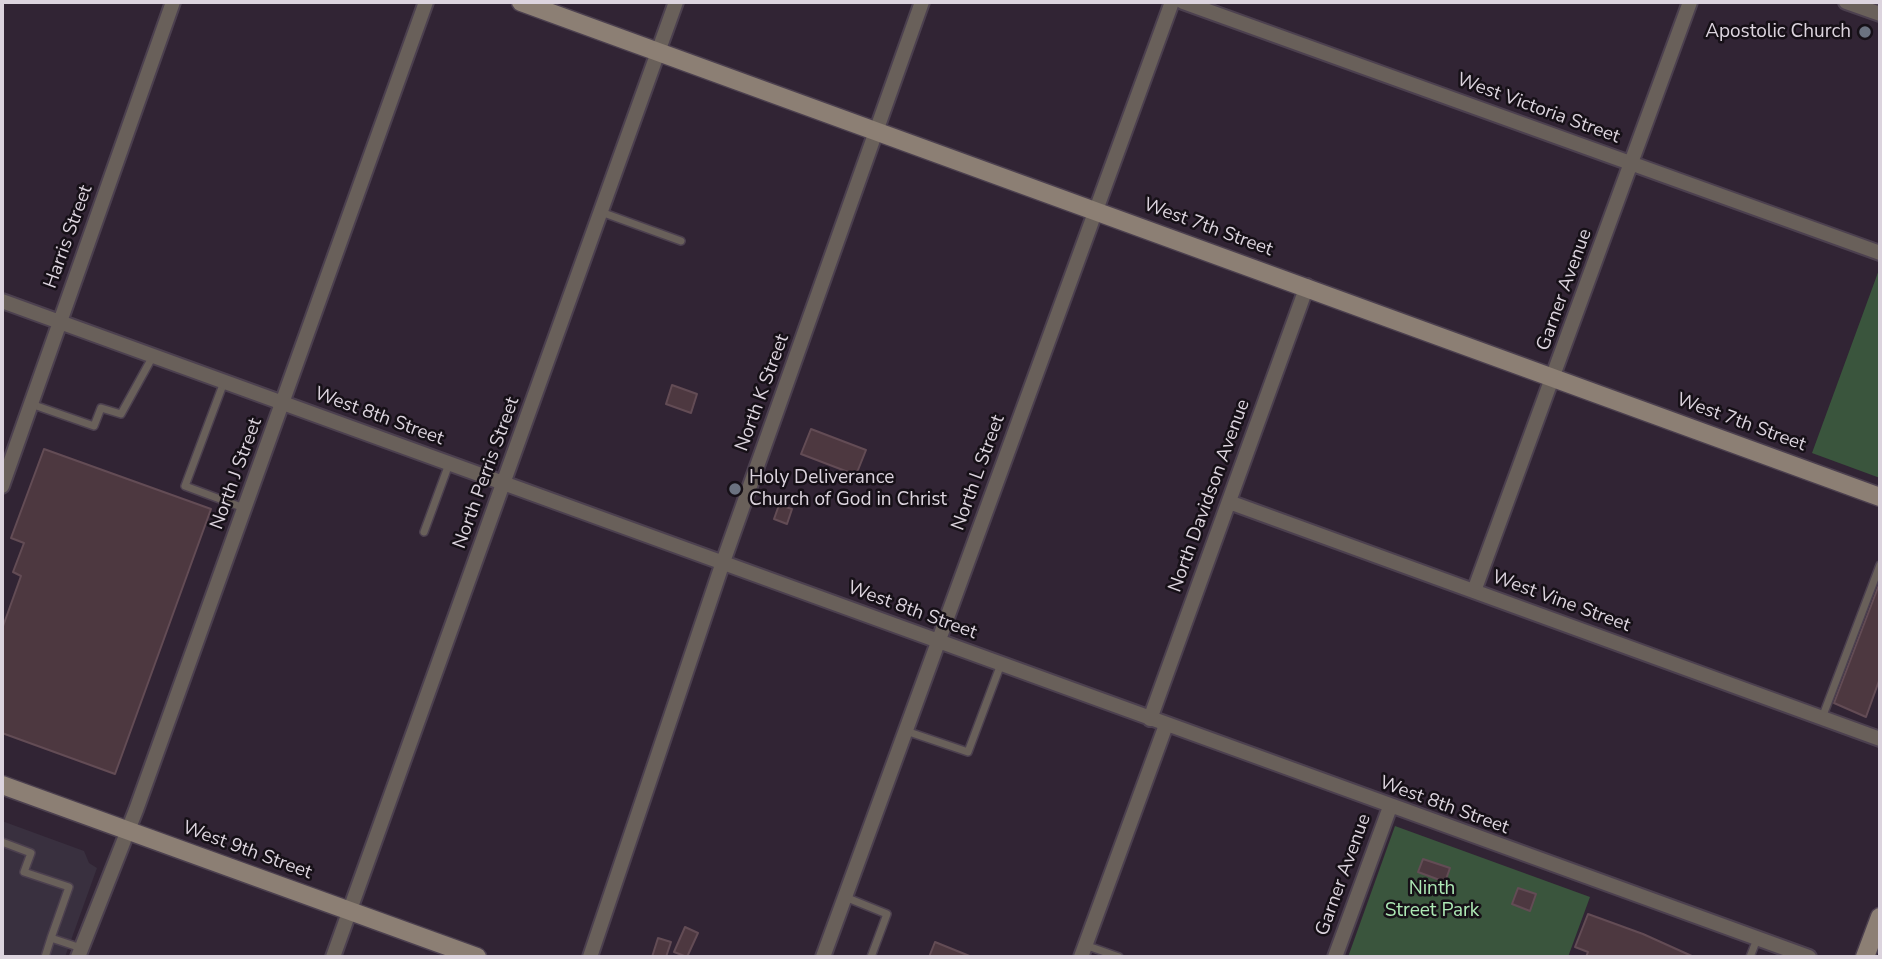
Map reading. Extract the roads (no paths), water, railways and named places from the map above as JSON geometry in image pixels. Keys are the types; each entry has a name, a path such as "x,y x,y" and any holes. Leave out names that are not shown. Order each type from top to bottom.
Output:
{"street":[{"name":"Harris Street","path":"2,486 173,2"},
{"name":"North J Street","path":"79,953 128,830 284,404 426,2"},
{"name":"West 7th Street","path":"521,2 1307,286 1880,497"},
{"name":"North Perris Street","path":"333,957 676,2"},
{"name":"North K Street","path":"590,957 723,562 922,2"},
{"name":"North L Street","path":"823,957 1172,2"},
{"name":"West Victoria Street","path":"1183,2 1880,253"},
{"name":"Garner Avenue","path":"1474,591 1690,2"},
{"path":"1846,2 1880,14"},
{"name":"North Davidson Avenue","path":"1150,719 1307,286"},
{"name":"West 8th Street","path":"2,301 1809,957"},
{"name":"West Vine Street","path":"1229,502 1880,739"},
{"path":"1083,951 1166,725"},
{"name":"West 9th Street","path":"2,785 477,957"},
{"name":"Garner Avenue","path":"1335,957 1390,807"},
{"path":"1865,957 1880,917"}],"lane":[{"path":"601,212 681,241"},
{"path":"31,404 94,426 101,408 121,414 153,356"},
{"path":"224,382 186,486 244,508"},
{"path":"424,532 449,463"},
{"path":"1822,718 1877,583 1880,565"},
{"path":"906,730 968,752 1001,664"},
{"path":"2,842 31,853 24,872 69,887 45,957"},
{"path":"845,897 887,914 871,957"},
{"path":"51,938 79,953"},
{"path":"1751,957 1757,939"},
{"path":"1083,951 1119,957"}],"place":[{"name":"Apostolic Church","path":"1865,32"},
{"name":"Holy Deliverance Church of God in Christ","path":"735,489"}],"park label":[{"name":"Ninth Street Park","path":"1432,900"}]}
